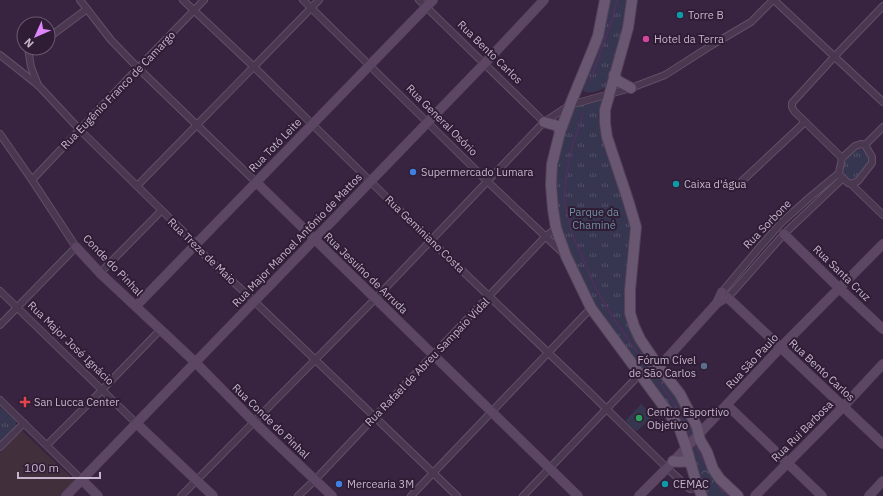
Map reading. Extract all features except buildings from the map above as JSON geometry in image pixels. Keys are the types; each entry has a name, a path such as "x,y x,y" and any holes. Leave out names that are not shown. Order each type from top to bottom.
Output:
{"main road":[{"path":"606,0 594,49 560,132 552,164 552,209 556,228 566,256 591,308 678,427 688,446 690,463 702,496"},
{"path":"632,0 628,28 604,110 607,137 636,227 630,290 630,313 640,339 680,394 697,428 698,435 707,452 713,469 720,479 738,496"},
{"path":"614,75 618,81 631,88"},
{"path":"544,122 558,126 560,132"},
{"path":"670,465 682,461 690,463"}],"street":[{"name":"Rua Jesuíno de Arruda","path":"80,0 111,40 138,68 578,496"},
{"name":"Rua Geminiano Costa","path":"183,0 253,66 430,240 606,409 670,465 690,489 693,489 697,485"},
{"name":"Rua Eugênio Franco de Camargo","path":"32,180 204,0"},
{"name":"Rua General Osório","path":"303,0 487,181 566,256"},
{"path":"137,186 318,0"},
{"path":"182,496 376,298 544,122 570,105 631,88 665,75 712,44 751,22 774,0 883,102"},
{"name":"Rua Major Manoel Antônio de Mattos","path":"66,496 485,63 540,1"},
{"name":"Rua Bento Carlos","path":"426,2 544,122"},
{"name":"Rua Totó Leite","path":"136,306 369,65 426,2"},
{"path":"842,158 805,122 792,107 792,103 883,6"},
{"path":"56,32 86,9"},
{"name":"Rua Treze de Maio","path":"0,55 38,85 80,130 196,244 199,250 457,496"},
{"path":"29,56 38,85"},
{"path":"742,181 805,122"},
{"path":"883,127 865,145 861,144 855,146 842,158 841,176 852,184 883,215"},
{"name":"Conde do Pinhal","path":"0,134 76,247 100,273 195,362"},
{"path":"852,184 858,181 872,163 872,157 865,145"},
{"name":"Rua Sorbone","path":"724,295 759,248 782,223 810,197 841,176"},
{"name":"Rua Sorbone","path":"640,374 659,367 716,303 817,203 841,176"},
{"path":"810,197 817,203"},
{"path":"100,273 161,211"},
{"name":"Rua Rafael de Abreu Sampaio Vidal","path":"298,496 316,480 433,355 556,228"},
{"name":"Rua Santa Cruz","path":"784,234 883,329"},
{"name":"Rua São Paulo","path":"639,496 780,348 883,244"},
{"path":"0,325 76,247"},
{"name":"Rua Major José Ignácio","path":"0,291 213,496"},
{"name":"Rua Bento Carlos","path":"724,295 883,444"},
{"path":"411,496 591,308"},
{"path":"47,445 160,330"},
{"name":"Rua Conde do Pinhal","path":"195,362 254,422 332,496"},
{"name":"Rua Rui Barbosa","path":"755,496 843,407 883,364"},
{"path":"523,496 640,374"},
{"path":"0,400 98,496"},
{"path":"726,405 822,496"},
{"path":"0,447 24,423"},
{"path":"869,496 883,481"}],"shaded area":[{"path":"22,431 77,483 64,496 0,496 0,453"}],"green space":[{"path":"609,0 627,0 627,10 623,29 607,86 596,92 586,92 583,90 581,84"},
{"name":"Parque da Chaminé","path":"608,94 605,110 632,213 630,313 659,367 640,374 591,308 566,256 551,185 570,105"},
{"path":"859,149 862,149 865,152 868,157 868,161 861,173 850,180 843,171 845,164 850,155"},
{"path":"659,367 707,452 738,496 702,496 686,447 640,374"},
{"name":"Centro Esportivo Objetivo","path":"641,404 653,416 637,431 628,424 626,420"},
{"path":"0,406 16,421 16,427 0,443"}],"waterway":[{"path":"590,81 612,20 617,0"},
{"path":"583,114 573,144 566,177 564,201 573,236 594,285 614,319 643,361"},
{"path":"659,382 678,409 691,437"},
{"path":"694,444 709,470"},
{"path":"715,480 719,487 729,496"}],"place":[{"name":"Torre B","path":"680,15"},
{"name":"Hotel da Terra","path":"646,39"},
{"name":"Supermercado Lumara","path":"413,172"},
{"name":"Caixa d'água","path":"676,184"},
{"name":"Fórum Cível de São Carlos","path":"704,366"},
{"name":"San Lucca Center","path":"25,402"},
{"name":"Centro Esportivo Objetivo","path":"639,418"},
{"name":"Mercearia 3M","path":"339,484"},
{"name":"CEMAC","path":"665,484"}]}
